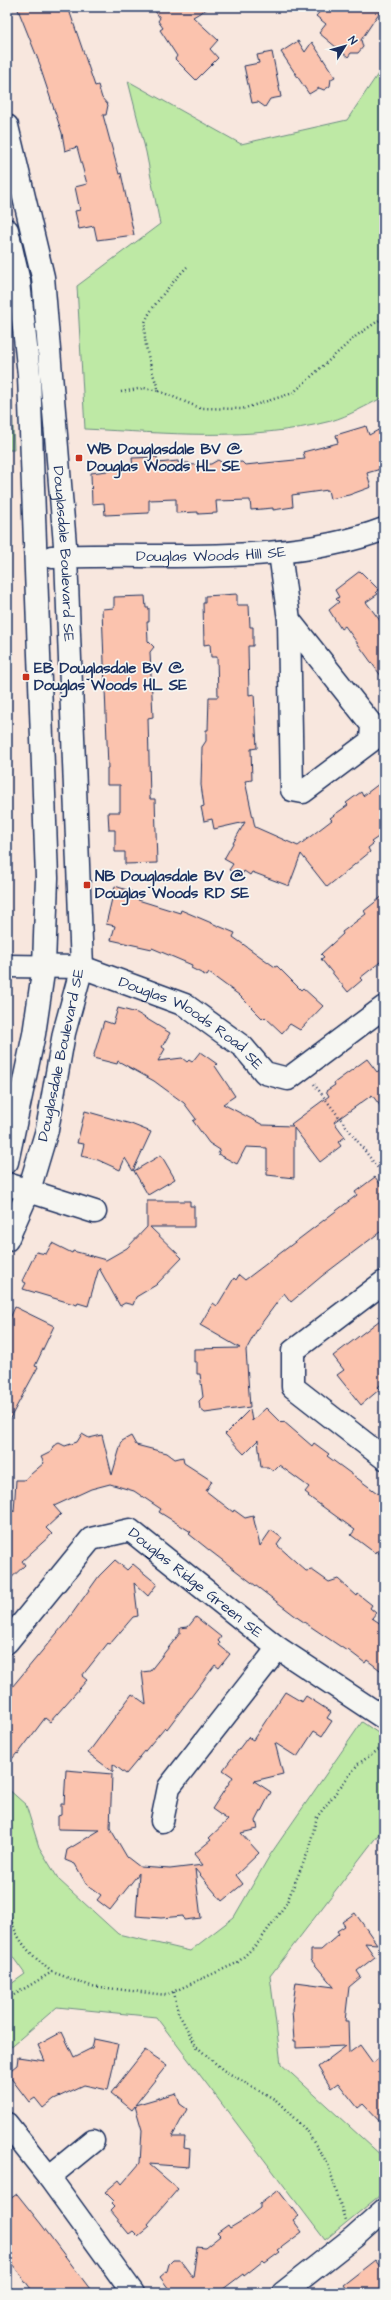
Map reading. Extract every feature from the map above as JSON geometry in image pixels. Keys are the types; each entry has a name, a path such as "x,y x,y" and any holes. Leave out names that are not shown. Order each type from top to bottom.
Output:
{"street":[{"name":"Douglasdale Boulevard SE","path":"7,126 43,277 66,556 82,967 64,1033 46,1130 29,1190 7,1240"},
{"name":"Douglasdale Boulevard SE","path":"7,230 10,253 19,282 29,375 47,878 44,966 34,1034 7,1162"},
{"path":"10,253 36,248"},
{"name":"Douglas Woods Hill SE","path":"36,558 66,556 280,553 363,537 384,529"},
{"path":"280,553 289,620 292,790 303,792 371,741 372,725 289,620"},
{"name":"Douglas Woods Road SE","path":"7,966 82,967 185,1005 243,1047 265,1073 288,1079 384,1007"},
{"path":"7,1184 95,1212"},
{"path":"384,1282 292,1351 293,1387 384,1458"},
{"name":"Douglas Ridge Green SE","path":"7,1642 91,1539 130,1530 278,1648 384,1718"},
{"path":"162,1821 169,1787 278,1648"},
{"path":"7,2124 133,2293"},
{"path":"48,2177 93,2141"},
{"path":"283,2293 354,2237 384,2210"}],"path":[{"path":"159,391 150,366 145,323 168,285 187,267"},
{"path":"121,392 144,388 159,391 200,408 242,408 293,393 356,336 384,317"},
{"path":"302,1069 384,1176"},
{"path":"7,1903 10,1921 28,1953 52,1972 91,1986 166,1995 174,1992 238,1963 259,1942 286,1904 308,1852 317,1817 358,1764 384,1746"},
{"path":"7,1999 52,1972"},
{"path":"174,1992 178,2012 196,2046 223,2070 276,2100 305,2129 328,2164 346,2223 354,2237"}],"green space":[{"path":"384,65 384,397 338,419 301,428 270,432 239,434 178,434 85,429 77,286 160,224 146,152 128,81 241,144 347,120"},
{"path":"7,363 10,363 14,450 7,450"},
{"path":"362,1722 384,1737 384,1827 270,1976 281,2064 384,2158 384,2192 325,2240 156,2017 57,2007 7,2050 7,1987 25,1974 7,1949 7,1788 26,1805 39,1847 59,1880 118,1934 190,1951 234,1917 270,1855"}],"building":[{"path":"17,7 68,7 95,86 98,85 102,98 108,105 106,115 103,115 119,174 121,173 134,235 97,240 94,226 79,229 75,211 80,210 75,187 87,184 77,147 65,151 62,133 41,67"},
{"path":"152,7 210,7 193,17 218,40 210,49 218,58 196,80 175,59 177,56 160,30 163,28 158,21 160,18"},
{"path":"324,7 383,7 361,40 363,47 358,53 351,53 348,57 319,33 326,24 316,16"},
{"path":"298,41 305,52 312,42 335,77 331,79 330,86 324,90 319,88 309,94 281,52"},
{"path":"272,52 281,97 270,99 265,107 258,102 252,103 244,66 259,63 257,55"},
{"path":"366,426 369,435 384,427 384,468 367,473 371,487 349,495 330,499 328,490 292,495 293,507 273,510 273,508 251,510 250,500 216,501 217,513 198,514 198,512 176,513 176,499 149,500 149,513 105,515 104,503 92,504 91,473 133,468 132,458 157,457 158,463 178,461 178,463 189,463 190,465 211,464 218,460 224,464 242,462 245,465 305,459 303,452 338,443 336,435"},
{"path":"360,571 379,590 376,592 378,594 366,602 384,626 384,680 345,626 341,629 329,610 339,602 336,599 339,597 335,590"},
{"path":"237,594 237,605 249,605 250,627 253,627 253,646 248,646 249,695 254,694 257,748 251,749 252,780 245,781 255,827 298,846 332,820 330,818 348,805 346,803 361,792 363,796 384,780 384,833 371,842 373,844 368,848 370,852 327,887 301,854 289,886 252,872 250,875 244,871 241,877 229,870 233,864 224,859 245,822 214,829 212,819 204,821 201,807 204,806 201,785 202,747 206,741 206,730 208,730 209,697 218,697 217,657 211,657 210,644 204,645 203,603 205,603 205,596"},
{"path":"145,596 146,608 149,608 149,622 147,622 148,641 154,647 150,652 153,717 148,718 150,799 155,799 157,863 125,864 125,852 115,852 115,830 109,830 108,812 120,812 120,785 107,785 108,768 102,609 114,608 114,597"},
{"path":"115,886 139,894 138,900 180,913 181,910 235,933 233,937 275,967 277,966 301,990 303,988 323,1006 300,1030 290,1024 282,1033 265,1017 263,1019 239,995 209,973 207,976 191,968 192,965 152,948 111,940 115,926 106,924"},
{"path":"384,895 384,959 360,978 362,980 348,992 321,959 324,957 321,954 343,934 342,932 366,914 364,911"},
{"path":"118,1008 137,1013 170,1033 162,1047 165,1049 158,1061 182,1058 187,1062 189,1060 192,1062 200,1052 217,1064 215,1066 235,1096 223,1104 263,1125 293,1126 291,1124 329,1096 326,1091 335,1085 334,1083 367,1059 377,1072 384,1066 384,1111 372,1095 334,1122 345,1137 338,1142 341,1146 320,1162 294,1128 294,1178 267,1175 267,1148 246,1147 237,1164 218,1154 220,1150 209,1143 193,1121 196,1119 184,1103 154,1081 118,1061 117,1064 93,1058 104,1021 113,1024"},
{"path":"85,1111 131,1124 151,1132 133,1171 125,1158 120,1170 98,1160 81,1156 84,1144 77,1143"},
{"path":"161,1155 175,1179 148,1195 134,1171"},
{"path":"375,1177 384,1189 384,1229 322,1276 291,1302 284,1293 258,1328 246,1350 250,1407 205,1413 200,1409 199,1401 203,1397 200,1374 197,1374 197,1362 194,1362 194,1349 240,1348 200,1325 213,1303 217,1306 234,1278 236,1280 239,1275 245,1280 357,1195 355,1192"},
{"path":"147,1201 190,1201 190,1206 194,1206 194,1227 150,1227 182,1258 156,1285 136,1297 133,1305 125,1303 120,1306 99,1268 88,1306 78,1303 77,1305 23,1289 26,1283 22,1281 36,1252 46,1254 52,1243 72,1253 73,1251 106,1260 127,1248 147,1227"},
{"path":"15,1307 54,1326 35,1366 38,1367 7,1424 7,1325"},
{"path":"384,1317 384,1382 378,1387 380,1389 361,1405 337,1375 344,1370 333,1356"},
{"path":"266,1408 281,1423 283,1421 312,1446 314,1443 329,1454 327,1456 384,1498 384,1557 376,1551 375,1553 351,1535 355,1530 308,1496 309,1495 305,1492 309,1487 279,1465 273,1471 268,1467 261,1467 258,1440 244,1454 225,1434 250,1409 252,1421"},
{"path":"82,1434 89,1438 102,1435 112,1475 122,1441 131,1436 136,1445 167,1453 175,1459 183,1457 184,1463 212,1481 206,1491 233,1512 234,1510 245,1518 253,1516 260,1546 271,1530 282,1538 277,1545 306,1571 312,1570 329,1582 338,1579 357,1596 358,1594 372,1605 370,1608 376,1613 372,1618 384,1626 384,1673 367,1660 365,1663 348,1650 347,1651 298,1618 189,1534 191,1532 159,1512 161,1509 134,1491 110,1484 91,1489 54,1506 61,1514 46,1528 52,1534 22,1561 25,1565 7,1582 7,1503 14,1512 16,1480 24,1480 44,1463 41,1457 51,1452 53,1446 59,1443 65,1446 77,1442"},
{"path":"115,1560 127,1570 133,1564 157,1584 148,1596 134,1583 138,1616 133,1617 110,1644 108,1643 82,1676 87,1680 50,1722 45,1718 18,1754 17,1753 7,1765 7,1693 67,1621 99,1576"},
{"path":"196,1617 221,1637 218,1641 220,1643 219,1645 230,1654 219,1668 215,1665 167,1729 165,1727 126,1774 113,1764 113,1772 88,1753 132,1694 146,1704 142,1672 150,1671 180,1633 180,1628 188,1627"},
{"path":"285,1692 302,1702 306,1696 331,1712 327,1718 332,1721 322,1736 314,1731 297,1757 275,1743 283,1774 254,1781 271,1792 256,1821 258,1829 241,1833 259,1853 236,1875 243,1884 222,1901 195,1869 201,1918 184,1920 183,1916 161,1918 136,1916 139,1873 110,1910 97,1900 101,1895 86,1884 75,1864 65,1860 67,1850 100,1830 58,1829 58,1816 61,1815 61,1804 64,1804 66,1770 112,1774 110,1828 127,1857 140,1867 170,1869 203,1865 194,1854 211,1840 209,1838 228,1820 212,1809 233,1777 223,1770 248,1737 253,1740"},
{"path":"355,1913 377,1944 365,1943 375,1957 357,1971 361,1977 349,1987 345,2021 348,2021 349,2053 360,2045 373,2063 384,2054 384,2126 363,2104 358,2108 338,2083 331,2088 318,2067 346,2046 296,2048 296,2041 294,2041 292,2010 296,1982 334,1987 311,1960 311,1950 321,1950 339,1934 337,1931 345,1926 342,1922"},
{"path":"62,2032 74,2057 92,2048 94,2039 118,2044 108,2090 84,2085 54,2099 43,2108 35,2098 29,2102 7,2073 17,2065 18,2057 45,2061 38,2045"},
{"path":"145,2050 167,2065 135,2105 176,2093 180,2104 187,2109 172,2137 185,2137 184,2148 190,2149 189,2167 149,2164 178,2189 148,2224 150,2226 138,2236 133,2231 129,2234 110,2211 114,2207 111,2204 114,2201 105,2192 119,2180 122,2184 140,2163 142,2130 135,2106 132,2110 111,2093"},
{"path":"278,2190 298,2216 293,2220 302,2232 278,2250 280,2252 265,2263 263,2261 244,2276 243,2274 218,2293 172,2293 160,2277 167,2271 169,2264 173,2260 180,2260 193,2278 197,2247 205,2248 220,2236 217,2233 228,2225 230,2228 245,2219 260,2208 260,2204"},
{"path":"17,2194 93,2293 34,2293 7,2257 7,2201"},
{"path":"375,2260 384,2272 384,2293 349,2293 343,2285"}],"place":[{"name":"WB Douglasdale BV @ Douglas Woods HL SE","path":"79,458"},
{"name":"EB Douglasdale BV @ Douglas Woods HL SE","path":"26,677"},
{"name":"NB Douglasdale BV @ Douglas Woods RD SE","path":"87,885"}]}
